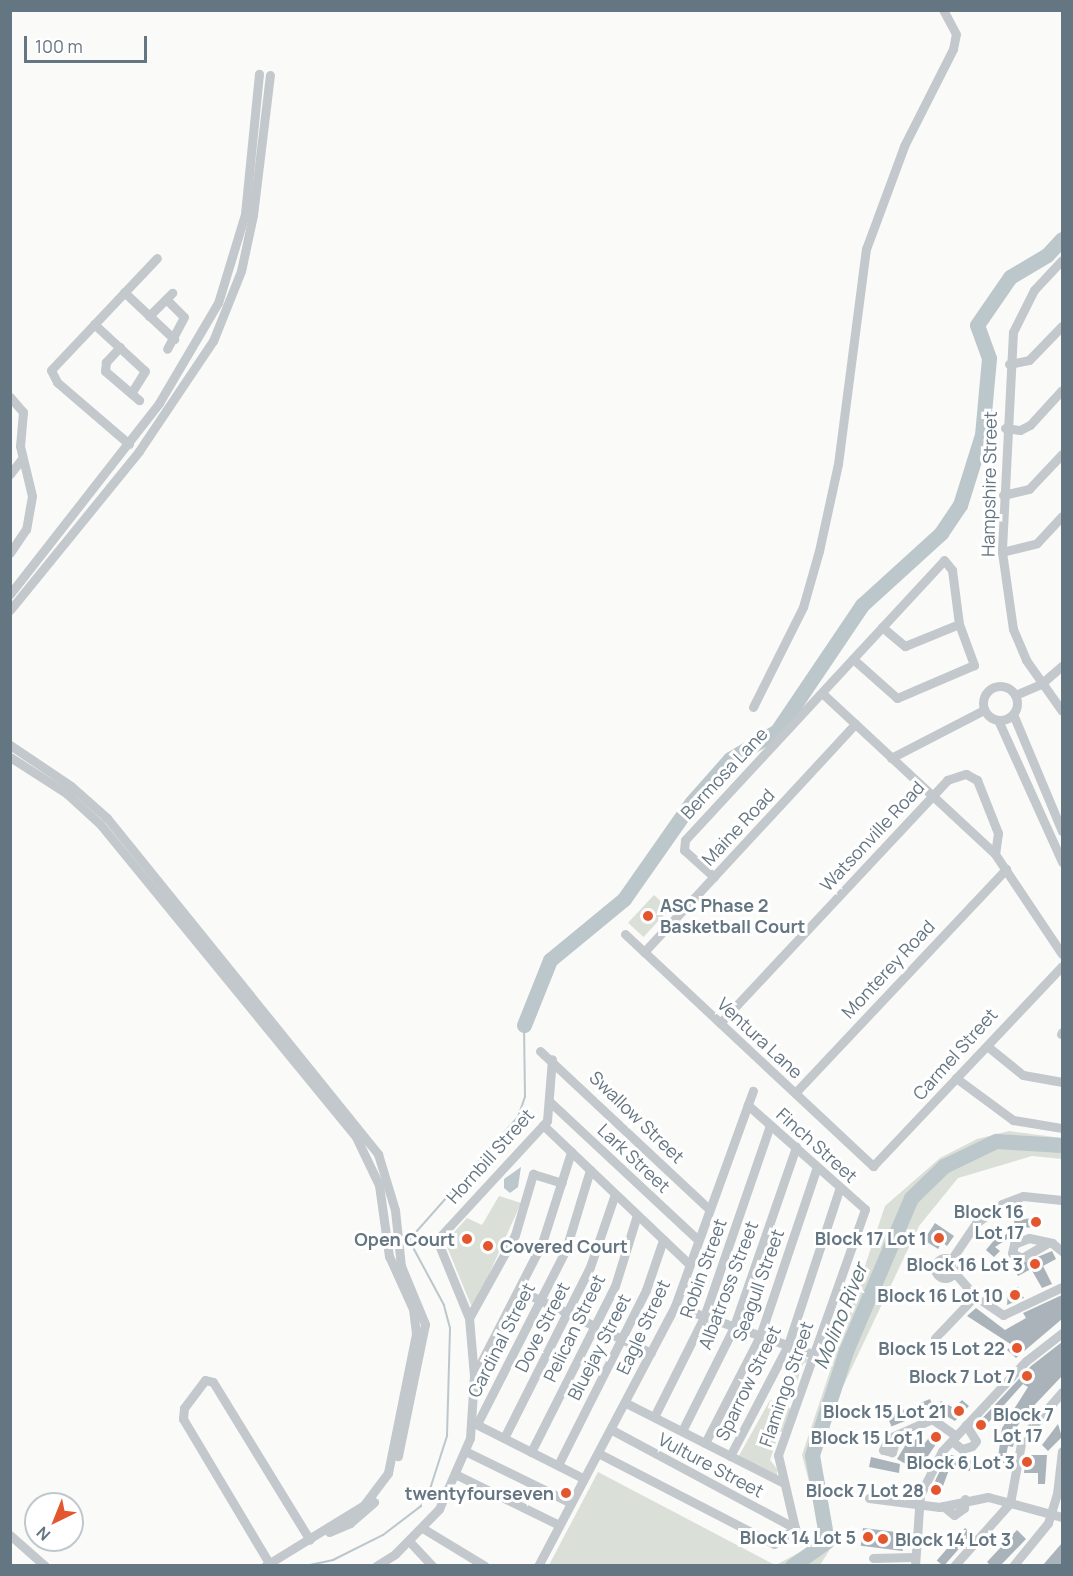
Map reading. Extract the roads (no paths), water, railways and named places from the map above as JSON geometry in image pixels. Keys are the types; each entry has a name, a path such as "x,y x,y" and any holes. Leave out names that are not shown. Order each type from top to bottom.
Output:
{"street":[{"path":"753,708 803,607 819,551 838,464 866,249 904,146 953,49 956,34 944,10"},
{"path":"10,594 129,444 188,360 218,303 244,214 259,74"},
{"path":"10,610 139,451 199,366 229,306 254,215 270,75"},
{"path":"129,444 51,373 157,258"},
{"name":"Hampshire Street","path":"1062,260 1021,309 1009,363 1002,552 1013,629 1041,684 1062,711"},
{"path":"124,292 174,339"},
{"path":"149,316 169,296 184,317 167,349"},
{"path":"218,303 229,306"},
{"path":"94,324 120,347 146,370 135,397 104,368 120,347"},
{"path":"1009,363 1029,360 1060,334"},
{"path":"1005,428 1020,430 1030,425 1062,390"},
{"path":"10,397 23,412 21,460 30,479 31,513 10,553"},
{"path":"1003,495 1029,489 1062,454"},
{"path":"10,474 21,460"},
{"path":"1002,552 1037,543 1062,516"},
{"path":"853,659 897,698 974,665 959,624 952,570 944,561 882,627 822,693 995,854 1062,954"},
{"path":"882,627 905,646 959,624"},
{"path":"1015,695 1041,684 1062,666"},
{"path":"1015,695 1007,687 990,689 983,698 984,710 998,720 1062,862"},
{"name":"Bermosa Lane","path":"714,877 684,850 685,840 822,693"},
{"path":"1015,695 1013,714 1062,831"},
{"path":"891,758 984,710"},
{"path":"998,720 1013,714"},
{"name":"Maine Road","path":"644,952 855,724"},
{"path":"10,745 71,786 106,818 364,1131 388,1182 401,1266 425,1324 421,1359 387,1487 350,1523 310,1540"},
{"path":"10,757 66,793 100,824 356,1137 379,1185 389,1256 412,1309 415,1345 388,1473 364,1505 310,1540 267,1565 183,1419 184,1408 205,1380 213,1382 310,1540"},
{"name":"Watsonville Road","path":"720,1023 931,796 957,774 977,780 998,833 995,854"},
{"name":"Monterey Road","path":"795,1093 1006,869"},
{"name":"Ventura Lane","path":"626,934 873,1166"},
{"name":"Carmel Street","path":"873,1166 1062,966"},
{"path":"987,1046 1023,1076 1062,1082"},
{"name":"Swallow Street","path":"540,1051 552,1059 709,1209"},
{"name":"Hornbill Street","path":"437,1240 543,1125 549,1101 552,1059"},
{"path":"956,1078 1013,1120 1062,1128"},
{"name":"Eagle Street","path":"538,1566 583,1478 612,1430 675,1306 697,1239 753,1091"},
{"name":"Lark Street","path":"549,1101 697,1239"},
{"name":"Finch Street","path":"748,1105 865,1209"},
{"path":"543,1125 688,1264"},
{"name":"Robin Street","path":"654,1417 704,1317 770,1125"},
{"name":"Albatross Street","path":"682,1431 733,1329 795,1147"},
{"path":"474,1376 542,1243 571,1152"},
{"name":"Seagull Street","path":"705,1443 760,1336 817,1167"},
{"name":"Cardinal Street","path":"475,1423 566,1249 590,1170"},
{"path":"469,1318 515,1235 534,1174 562,1183"},
{"name":"Sparrow Street","path":"730,1456 788,1345 840,1187"},
{"name":"Dove Street","path":"504,1438 590,1267 615,1194"},
{"path":"1062,1200 1023,1196 1002,1204 976,1223 951,1260 954,1272 975,1296 1008,1316 1062,1287"},
{"name":"Flamingo Street","path":"795,1528 778,1455 865,1209"},
{"name":"Pelican Street","path":"531,1452 615,1286 637,1215"},
{"path":"376,1566 424,1529 439,1509 475,1423 469,1318 437,1240 418,1240"},
{"name":"Bluejay Street","path":"558,1465 622,1339 663,1240"},
{"path":"1046,1244 1062,1251"},
{"path":"951,1260 942,1258 935,1269 944,1278 954,1272"},
{"path":"519,1290 651,1353"},
{"path":"935,1338 975,1296"},
{"path":"675,1306 733,1329 813,1354"},
{"path":"873,1558 915,1561 918,1506 930,1471 954,1438 1026,1361 1062,1333"},
{"path":"954,1566 1010,1503 1022,1438 1062,1392"},
{"path":"626,1403 784,1483"},
{"path":"896,1438 935,1419 962,1449 972,1446 975,1441 966,1425"},
{"path":"475,1423 583,1478"},
{"name":"Vulture Street","path":"612,1430 795,1528"},
{"path":"1013,1566 1051,1514 1062,1450"},
{"path":"465,1451 571,1503"},
{"path":"598,1454 774,1544 795,1528"},
{"path":"455,1474 559,1525"},
{"path":"869,1498 918,1506 943,1506 965,1499 988,1497 1062,1517"},
{"path":"424,1529 485,1566"},
{"path":"10,1535 45,1566"},
{"path":"409,1541 432,1566"}],"waterway":[{"path":"524,1025 550,960 624,899 692,802 730,759 777,731 862,605 941,533 960,505 982,435 989,358 977,325 1010,277 1047,255 1062,239"},
{"path":"305,1566 333,1560 383,1535 421,1506 431,1486 447,1436 450,1328 444,1305 409,1240 518,1117 525,1097 524,1025"},
{"name":"Molino River","path":"792,1566 827,1541 812,1455 846,1351 911,1198 944,1166 996,1141 1062,1145"}],"place":[{"name":"ASC Phase 2 Basketball Court","path":"648,916"},
{"name":"Block 16 Lot 17","path":"1036,1222"},
{"name":"Block 17 Lot 1","path":"939,1238"},
{"name":"Open Court","path":"467,1239"},
{"name":"Covered Court","path":"488,1246"},
{"name":"Block 16 Lot 3","path":"1035,1264"},
{"name":"Block 16 Lot 10","path":"1015,1295"},
{"name":"Block 15 Lot 22","path":"1017,1348"},
{"name":"Block 7 Lot 7","path":"1027,1376"},
{"name":"Block 15 Lot 21","path":"959,1411"},
{"name":"Block 7 Lot 17","path":"981,1425"},
{"name":"Block 15 Lot 1","path":"936,1437"},
{"name":"Block 6 Lot 3","path":"1027,1462"},
{"name":"Block 7 Lot 28","path":"936,1490"},
{"name":"twentyfourseven","path":"566,1493"},
{"name":"Block 14 Lot 5","path":"868,1537"},
{"name":"Block 14 Lot 3","path":"883,1539"}]}
